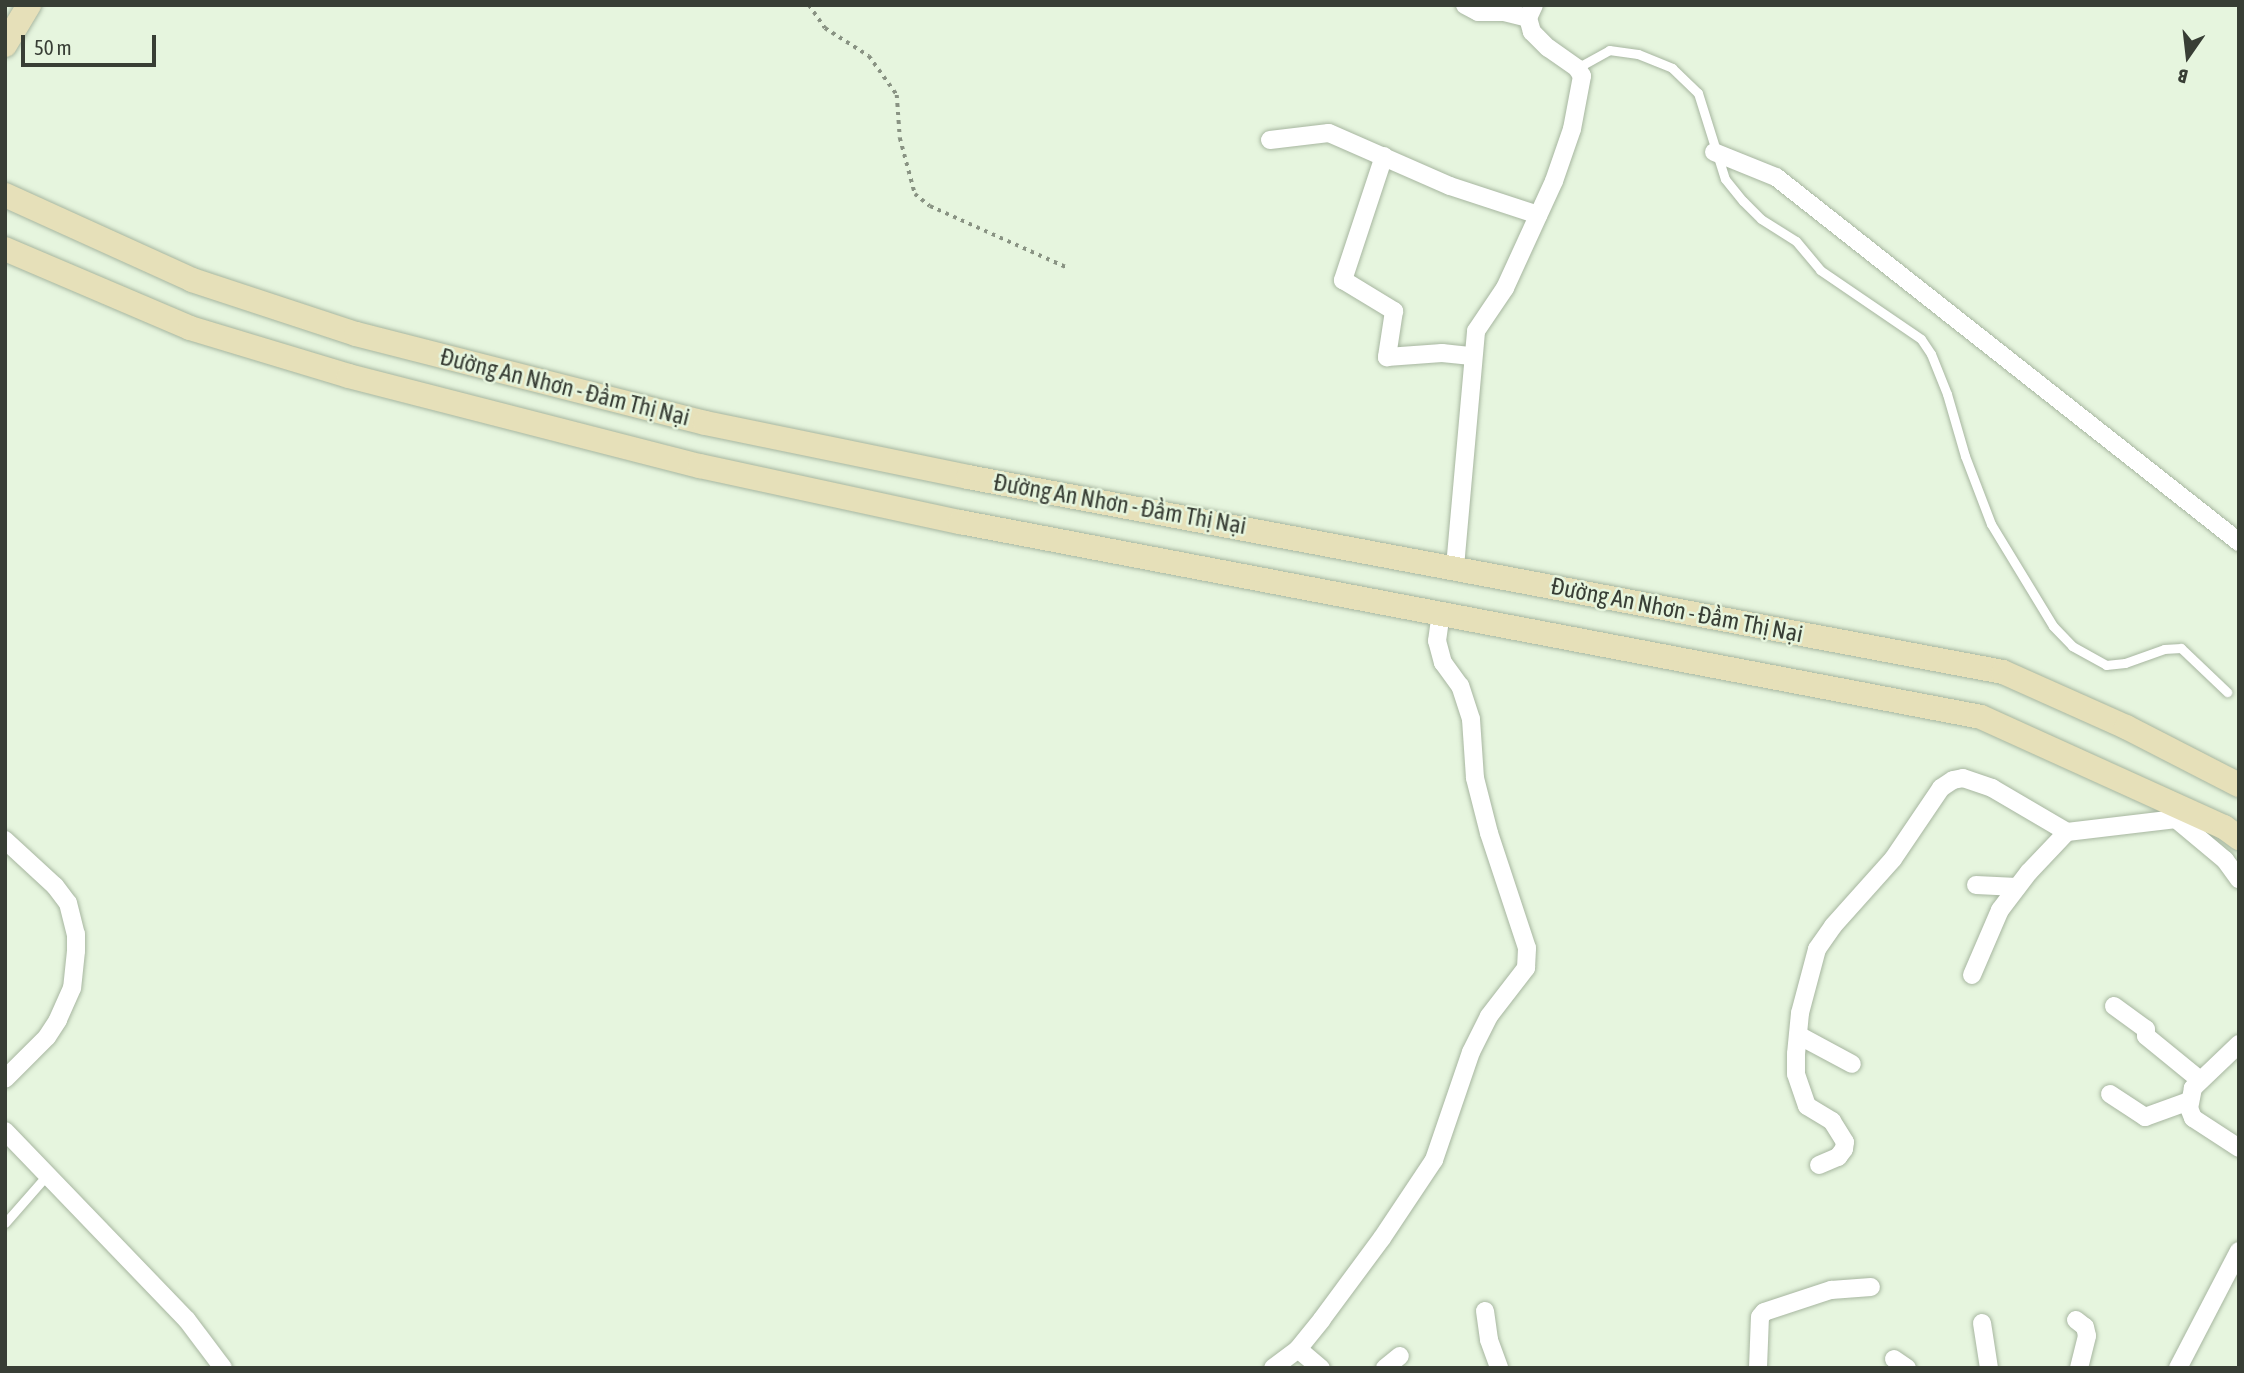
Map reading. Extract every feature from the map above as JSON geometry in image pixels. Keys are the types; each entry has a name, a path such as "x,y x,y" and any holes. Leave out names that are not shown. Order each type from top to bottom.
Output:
{"main road":[{"path":"5,45 29,5"},
{"name":"Đường An Nhơn - Đầm Thị Nại","path":"5,195 192,280 356,334 705,423 968,477 2003,672 2126,727 2239,785"},
{"name":"Đường An Nhơn - Đầm Thị Nại","path":"5,249 190,328 349,376 700,466 960,522 1981,717 2212,822 2239,838"}],"street":[{"path":"1455,567 1476,331 1505,288 1563,159 1582,76 1577,68 1548,48 1532,32 1531,12 1478,12 1465,5"},
{"path":"1270,140 1329,133 1450,186 1538,215"},
{"path":"1714,152 1776,177 2239,542"},
{"path":"1384,156 1343,280 1394,312 1387,357 1442,353 1472,356"},
{"path":"1273,1368 1298,1349 1382,1238 1434,1160 1471,1052 1489,1017 1525,968 1527,948 1489,833 1475,778 1471,719 1460,686 1443,663 1437,641 1441,613"},
{"path":"1819,1165 1838,1157 1844,1149 1844,1142 1838,1127 1807,1105 1800,1092 1796,1074 1800,1013 1817,949 1833,926 1893,859 1941,788 1958,779 1977,781 2024,805 2067,832 2176,819 2225,860 2239,879"},
{"path":"1972,975 2000,910 2067,832"},
{"path":"5,840 55,886 68,902 76,934 76,951 72,988 58,1020 47,1037 5,1079"},
{"path":"1976,885 2017,887"},
{"path":"2114,1006 2146,1029 2146,1036 2200,1080"},
{"path":"1798,1035 1852,1064"},
{"path":"2239,1044 2200,1080 2193,1088 2189,1101 2193,1118 2239,1149"},
{"path":"2110,1094 2145,1117 2189,1101"},
{"path":"5,1131 187,1320 223,1368"},
{"path":"2178,1368 2239,1251"},
{"path":"1758,1368 1760,1317 1764,1312 1831,1290 1871,1287"},
{"path":"1485,1311 1489,1340 1499,1368"},
{"path":"2076,1320 2085,1327 2087,1336 2079,1368"},
{"path":"1982,1323 1989,1368"},
{"path":"1298,1349 1321,1368"},
{"path":"1385,1368 1400,1356"}],"lane":[{"path":"1577,68 1609,50 1638,54 1672,68 1698,93 1714,152 1725,179 1761,219 1796,241 1820,270 1921,339 1931,354 1947,394 1965,456 1991,524 2059,633 2086,657 2106,665 2124,663 2164,649 2181,648 2227,692"},
{"path":"5,1223 47,1175"}],"path":[{"path":"808,5 825,28 870,56 897,95 900,138 915,194 930,206 1068,268"}]}
